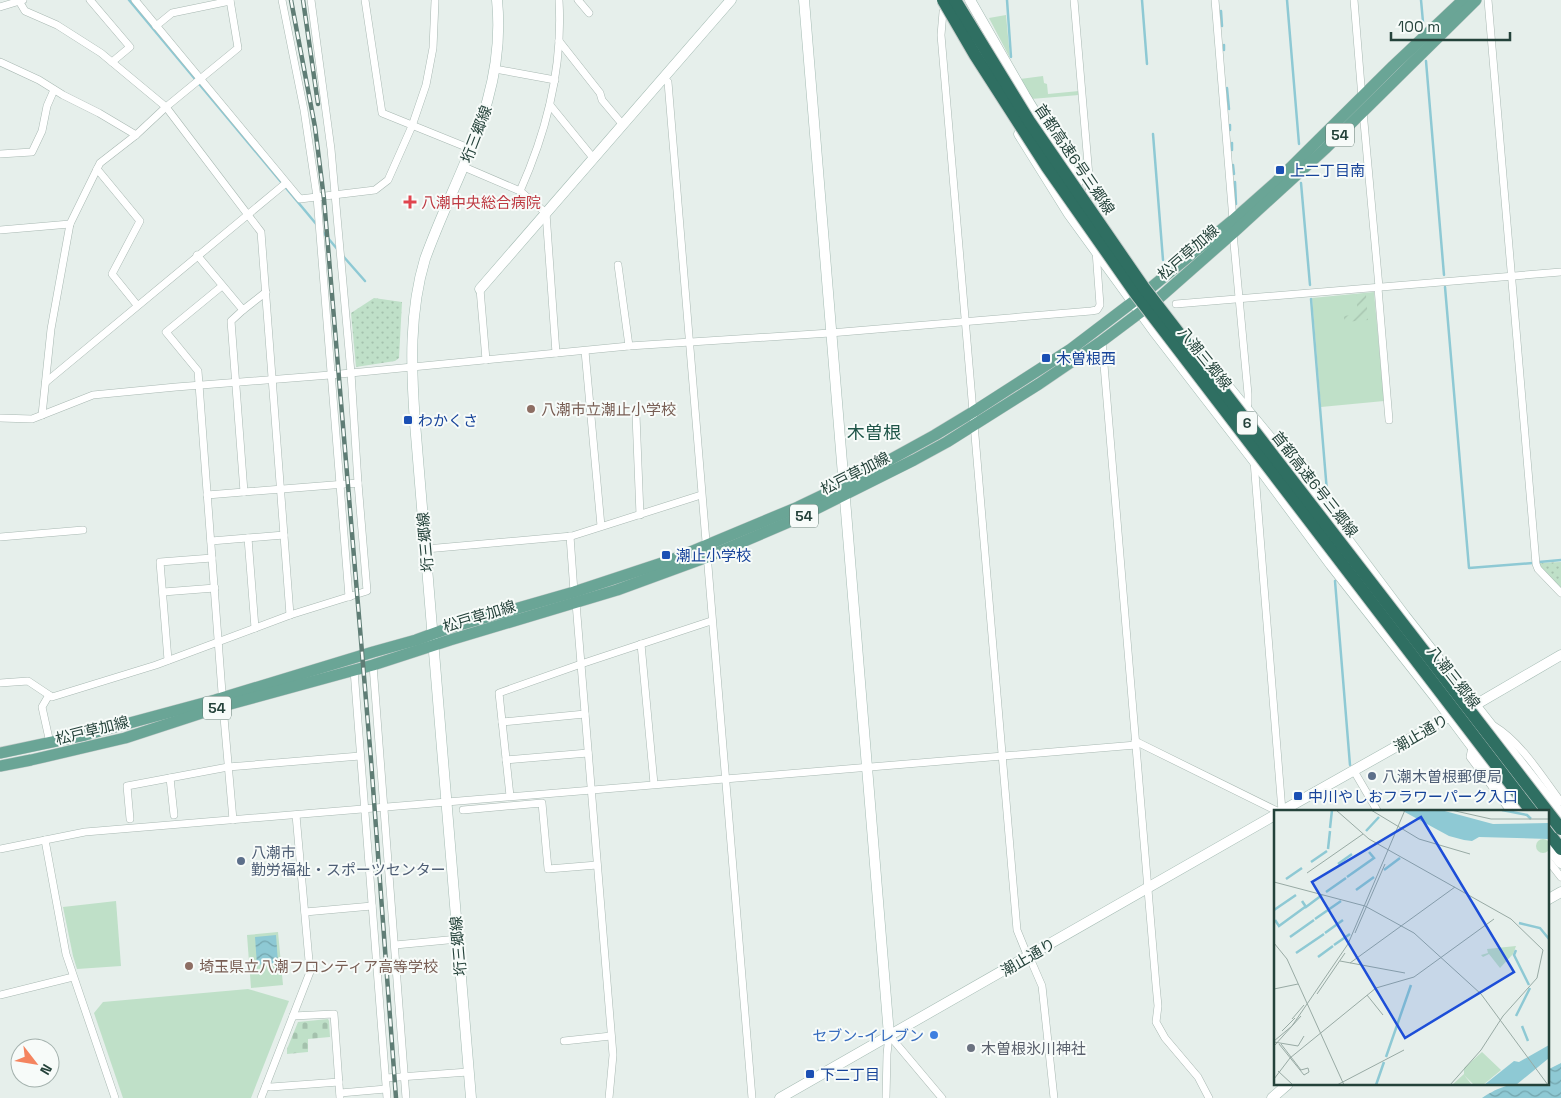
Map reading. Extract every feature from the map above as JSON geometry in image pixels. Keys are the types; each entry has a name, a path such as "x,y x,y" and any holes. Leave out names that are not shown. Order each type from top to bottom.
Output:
{"highway":[{"name":"首都高速6号三郷線","path":"955,0 1029,121 1144,288 1546,810"},
{"name":"首都高速6号三郷線","path":"944,4 1020,127 1091,233 1202,382 1530,810"},
{"name":"首都高速6号三郷線","path":"1548,812 1561,829"},
{"path":"1548,833 1561,850"}],"main road":[{"name":"松戸草加線","path":"844,490 973,412 1071,348 1146,292 1276,182 1362,96 1463,0"},
{"name":"松戸草加線","path":"0,753 50,743 373,665 433,640 575,598 671,560 706,551 798,507 844,490 922,455 1039,384 1102,341 1155,301 1233,234 1363,112 1476,0"},
{"name":"松戸草加線","path":"0,766 125,738 222,702 373,652 416,640 433,640"}],"street":[{"path":"90,0 130,47 112,62"},
{"path":"136,0 197,81 225,108 300,199 375,190 388,180 412,126 426,86 431,60 435,1"},
{"path":"42,415 51,329 70,224 97,168 100,163 136,135 166,107 238,48 230,0 172,13 156,26"},
{"path":"282,0 302,101 317,197 348,597"},
{"path":"0,683 28,681 52,697 168,660 290,615 367,591 340,244 326,108 311,0"},
{"path":"365,0 382,113 471,149"},
{"name":"垳三郷線","path":"470,1098 412,366 412,332 419,279 432,239 464,167 490,97 499,42 497,0"},
{"path":"520,192 533,163 550,105 559,41 560,0"},
{"path":"578,0 589,13"},
{"path":"486,360 480,289 731,0"},
{"path":"804,0 830,333 890,1035 887,1054 886,1098"},
{"name":"八潮三郷線","path":"936,0 944,4 1069,214 1132,303 1519,810"},
{"path":"970,0 1025,96 1087,197 1146,292 1155,301 1158,315 1202,373 1208,385 1207,400"},
{"path":"1069,214 1087,197 1090,188 1074,0"},
{"path":"1215,0 1233,220"},
{"path":"1354,0 1389,420"},
{"path":"1488,0 1536,564 1538,569 1561,592"},
{"path":"0,7 22,1 25,11 57,25 112,62 166,107 261,232 290,615"},
{"path":"944,4 941,35 1017,930 1042,986 1054,1098"},
{"path":"559,41 600,93 602,100 623,125"},
{"path":"0,62 39,80 136,135"},
{"path":"495,69 555,80"},
{"path":"663,78 668,82 711,621 752,1098"},
{"path":"0,154 32,152 42,130 47,106 54,90"},
{"path":"550,105 594,159"},
{"path":"464,167 520,192 546,214 556,353"},
{"path":"97,168 140,220 112,274 137,305"},
{"path":"46,382 286,183"},
{"path":"0,230 70,224"},
{"path":"1230,431 1248,412 1248,394 1233,234"},
{"path":"0,418 32,419 93,396 629,346 830,333 1097,310 1100,305 1096,251"},
{"path":"197,255 243,310"},
{"path":"618,265 629,346"},
{"path":"1176,304 1561,272"},
{"path":"222,286 166,332 198,371 232,820"},
{"path":"244,492 231,320 266,292"},
{"path":"1140,313 1146,292"},
{"name":"八潮三郷線","path":"1155,301 1282,452 1405,616 1561,814"},
{"path":"1102,341 1158,1006 1156,1022 1165,1038 1198,1077 1209,1098"},
{"path":"585,351 601,526"},
{"path":"636,415 640,515"},
{"path":"1254,461 1280,810"},
{"path":"207,495 358,484"},
{"path":"426,548 570,536 702,495"},
{"path":"0,537 83,530"},
{"path":"211,541 284,535"},
{"path":"570,536 612,1036 613,1055 609,1098"},
{"path":"248,538 255,628"},
{"path":"168,660 160,562 212,558"},
{"path":"163,592 214,588"},
{"path":"510,796 499,693 711,621"},
{"path":"641,644 654,784"},
{"name":"潮止通り","path":"1284,810 1449,716 1476,706 1561,655"},
{"path":"373,665 406,1098"},
{"path":"354,670 387,1098"},
{"path":"49,695 42,707 50,743"},
{"path":"502,722 585,714"},
{"path":"1489,723 1503,731 1517,745 1561,802"},
{"path":"0,848 85,832 1002,757 1136,743 1276,810"},
{"path":"1472,747 1470,757 1510,810"},
{"path":"506,760 588,753"},
{"path":"130,819 127,786 228,767 360,756"},
{"path":"1354,771 1377,810"},
{"path":"170,778 174,815"},
{"path":"541,794 548,870 597,865"},
{"path":"463,810 542,803"},
{"path":"261,1098 310,972 296,815"},
{"name":"潮止通り","path":"780,1098 1274,815"},
{"path":"45,840 66,954 115,1098"},
{"path":"1548,847 1561,864"},
{"path":"1548,860 1561,877"},
{"path":"1548,899 1561,892"},
{"path":"306,912 372,906"},
{"path":"395,944 458,939"},
{"path":"0,995 73,977"},
{"path":"294,1016 334,1014 340,1095 386,1089"},
{"path":"890,1035 942,1098"},
{"path":"564,1042 612,1036"},
{"path":"386,1078 468,1072"},
{"path":"266,1086 271,1088 339,1082"},
{"path":"1272,1098 1286,1086"}],"green space":[{"path":"1006,15 1010,58 989,18"},
{"path":"1043,76 1044,83 1047,84 1048,94 1079,91 1079,95 1031,99 1020,79"},
{"path":"1374,292 1384,401 1321,407 1312,298"},
{"path":"1356,295 1366,295 1368,320 1344,322 1344,316 1358,314"},
{"path":"374,298 402,302 399,358 395,361 356,367 351,313"},
{"path":"1561,562 1561,589 1539,566 1539,563"},
{"path":"116,901 121,966 77,969 63,907"},
{"path":"278,932 283,985 251,988 247,935"},
{"path":"248,989 289,1001 251,1098 123,1098 94,1013 103,1002"},
{"path":"328,1019 330,1037 308,1039 308,1052 287,1054 287,1049 298,1022"}],"water":[{"path":"276,935 278,963 257,965 255,937"},
{"path":"1561,1063 1561,1098 1482,1098 1506,1086 1548,1086 1548,1070"}],"waterway":[{"path":"129,0 317,225"},
{"path":"1007,0 1011,57"},
{"path":"1142,0 1147,64"},
{"path":"1287,0 1299,144"},
{"path":"1421,0 1423,22"},
{"path":"1221,11 1222,26"},
{"path":"1224,45 1224,50"},
{"path":"1426,61 1444,275"},
{"path":"1227,88 1229,109"},
{"path":"1230,125 1230,130"},
{"path":"1153,134 1163,260"},
{"path":"1232,143 1232,150"},
{"path":"1233,165 1234,174"},
{"path":"1235,182 1236,204"},
{"path":"1301,183 1310,285"},
{"path":"322,231 338,250"},
{"path":"343,256 365,281"},
{"path":"1445,287 1469,568 1533,563"},
{"path":"1311,299 1328,504"},
{"path":"1539,562 1561,560"},
{"path":"1335,581 1350,765"}],"railway":[{"path":"291,0 315,127 324,199 371,760 396,1098"},
{"path":"303,0 318,104"}],"place":[{"name":"上二丁目南","path":"1280,170"},
{"name":"八潮中央総合病院","path":"410,202"},
{"name":"木曽根西","path":"1046,358"},
{"name":"八潮市立潮止小学校","path":"531,409"},
{"name":"わかくさ","path":"408,420"},
{"name":"潮止小学校","path":"666,555"},
{"name":"八潮木曽根郵便局","path":"1372,776"},
{"name":"中川やしおフラワーパーク入口","path":"1298,796"},
{"name":"八潮市 勤労福祉・スポーツセンター","path":"241,861"},
{"name":"埼玉県立八潮フロンティア高等学校","path":"189,966"},
{"name":"セブン-イレブン","path":"934,1035"},
{"name":"木曽根氷川神社","path":"971,1048"},
{"name":"下二丁目","path":"810,1074"}],"district":[{"name":"木曽根","path":"874,432"}]}
